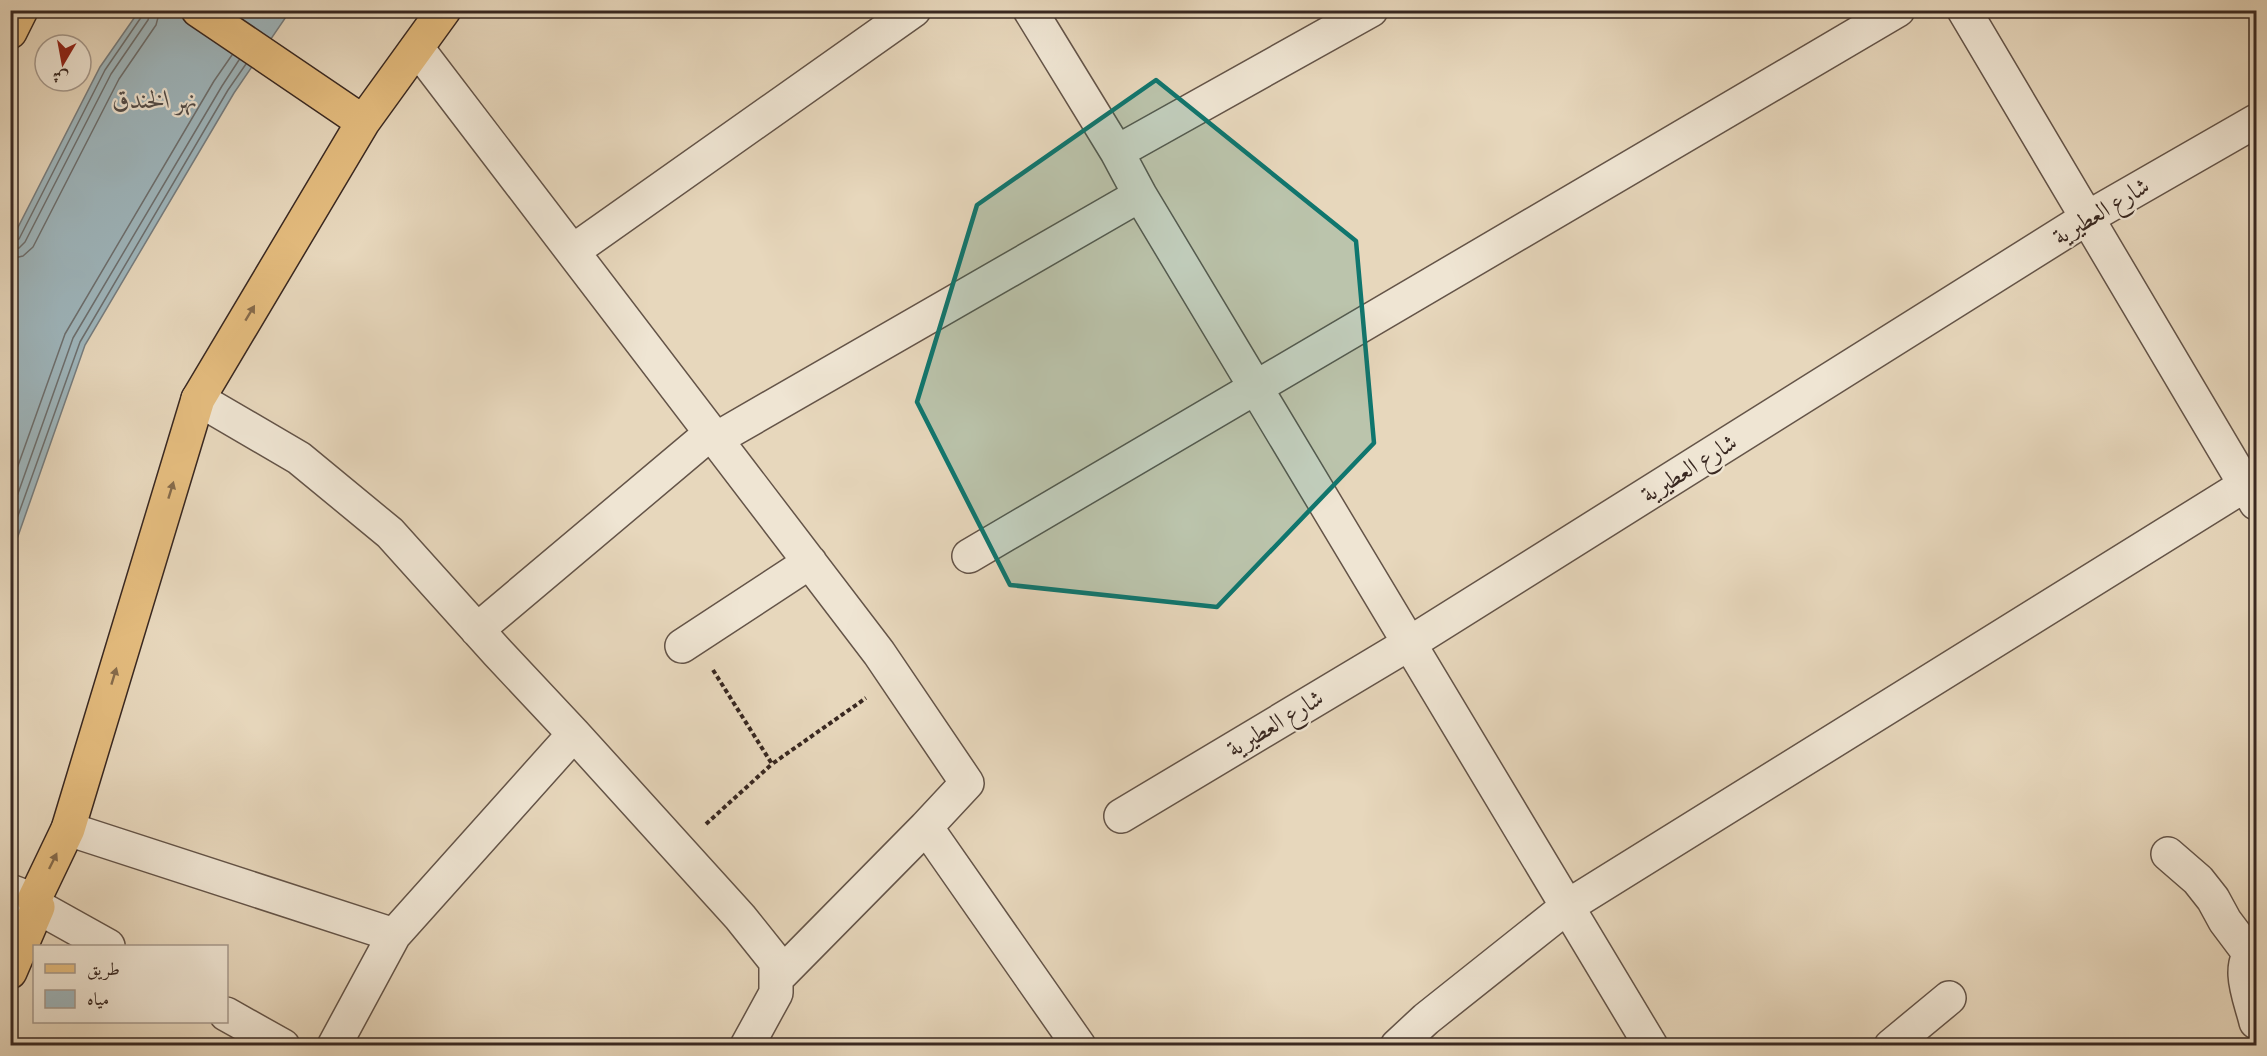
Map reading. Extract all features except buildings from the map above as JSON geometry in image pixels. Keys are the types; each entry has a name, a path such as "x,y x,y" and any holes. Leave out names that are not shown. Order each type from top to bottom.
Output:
{"main road":[{"path":"198,10 363,122"},
{"path":"10,972 28,899 68,829 198,399 363,122 444,10"}],"street":[{"path":"573,251 914,10"},
{"path":"1030,10 1118,152 1140,195 1651,1046"},
{"path":"1118,152 1371,10"},
{"path":"969,556 1898,10"},
{"path":"1397,1046 1426,1019 1568,906 2251,494 1964,10"},
{"path":"417,48 810,562 896,677 967,783 926,828 776,979"},
{"name":"شارع العطيرية","path":"1121,816 1410,643 2087,218 2256,121"},
{"path":"477,630 714,436 1140,195"},
{"path":"198,399 299,458 390,533 740,917 776,962 776,993 747,1046"},
{"path":"688,642 810,562"},
{"path":"334,1046 394,935 574,734"},
{"path":"926,828 1079,1046"},
{"path":"68,829 394,935"},
{"path":"2168,854 2198,880 2213,899 2224,921 2253,951 2244,969 2256,1022"},
{"path":"28,899 106,945"},
{"path":"1891,1046 1948,998"},
{"path":"228,1015 283,1046"}],"path":[{"path":"688,642 772,764"},
{"path":"678,848 772,764 896,677"}],"highlighted area":[{"path":"1156,80 1356,241 1374,443 1217,607 1010,585 917,402 977,205"}],"water":[{"name":"نهر الخندق","path":"139,11 290,11 234,93 85,345 11,556 11,241 87,93 93,93 93,81"}]}
